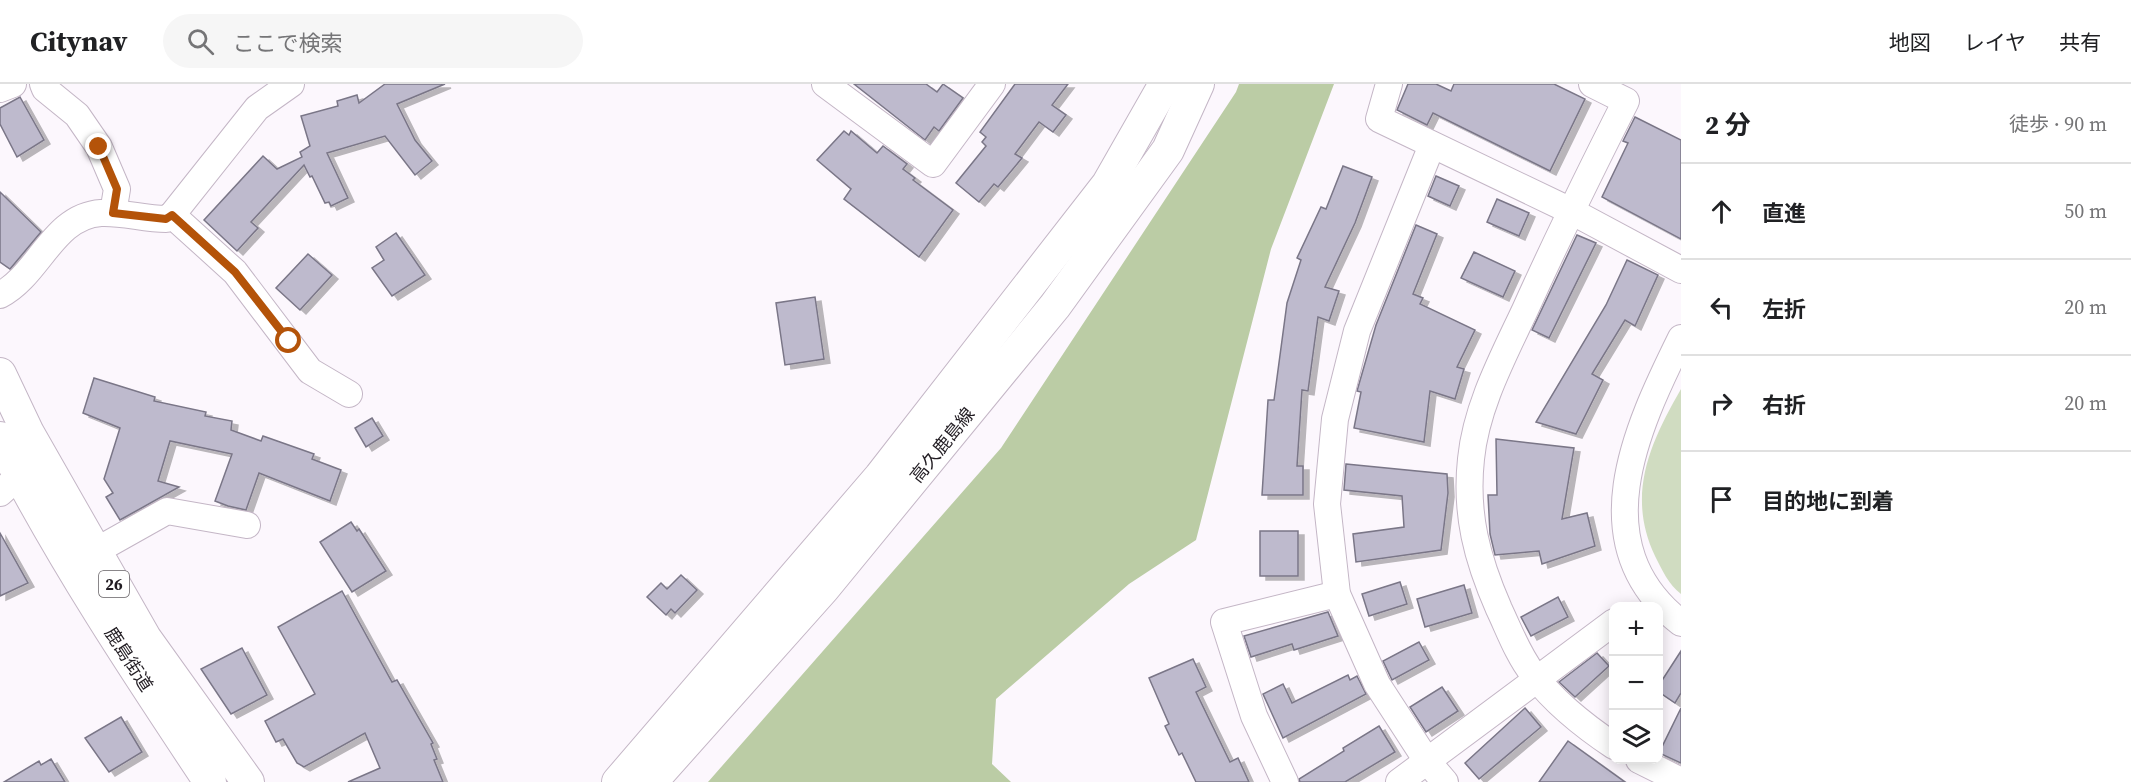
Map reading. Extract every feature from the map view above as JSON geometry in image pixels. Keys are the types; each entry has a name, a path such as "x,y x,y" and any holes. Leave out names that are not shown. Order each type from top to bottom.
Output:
{"main road":[{"name":"高久鹿島線","path":"618,782 880,477 1108,184 1165,84"},
{"name":"高久鹿島線","path":"651,782 823,589 1055,306 1168,150 1198,84"},
{"name":"26","path":"0,374 28,433 94,552 146,638 248,782"},
{"name":"鹿島街道","path":"0,438 9,484 210,782"}],"street":[{"path":"0,89 13,84"},
{"path":"43,84 45,89 77,116 99,147 117,189 113,213"},
{"path":"0,295 32,269 61,232 73,222 92,214 113,213 166,219 172,215 257,108 291,84"},
{"path":"832,86 933,164 992,84"},
{"path":"1389,84 1379,118 1432,146 1571,211 1681,270"},
{"path":"1592,84 1626,101 1571,211 1490,388 1471,457 1469,494 1475,542 1486,580 1517,646 1538,679 1578,720 1609,742"},
{"path":"1432,146 1357,331 1335,419 1327,504 1337,594 1377,684 1427,761 1445,782"},
{"path":"172,215 235,272 310,371 349,394"},
{"path":"1681,338 1653,394 1625,484 1623,504 1626,533 1639,573 1643,600 1664,610 1681,623"},
{"path":"94,552 167,511 247,525"},
{"path":"1285,782 1254,716 1224,622 1337,594"},
{"path":"1399,782 1609,626"},
{"path":"1649,764 1681,781"}],"green space":[{"path":"1239,84 1334,84 1271,249 1196,540 1129,584 996,699 992,764 1011,782 708,782 1001,448 1236,92"},
{"path":"1681,389 1681,594 1663,572 1655,556 1642,512 1642,491 1652,449"}],"building":[{"path":"385,84 445,84 397,104 415,140 432,161 415,175 385,136 327,153 348,198 331,206 329,202 325,203 304,165 251,222 258,228 237,251 204,220 263,156 277,169 302,157 300,152 310,146 301,116 338,106 337,101 357,95 359,103"},
{"path":"854,84 926,84 937,92 943,84 963,98 939,131 934,127 925,140"},
{"path":"1015,84 1068,84 1052,105 1066,115 1053,132 1039,122 1015,154 1022,158 998,187 994,184 979,202 956,183 986,146 982,142 986,137 980,132"},
{"path":"1408,84 1436,84 1451,91 1454,84 1554,84 1585,99 1550,171 1433,113 1427,125 1397,110"},
{"path":"20,97 44,140 17,157 0,124 0,108"},
{"path":"1635,117 1681,140 1681,239 1602,197 1628,143 1623,141"},
{"path":"844,131 849,135 851,131 877,153 883,146 907,164 903,169 915,178 913,180 953,210 919,257 844,199 851,189 817,160"},
{"path":"1343,166 1372,177 1355,223 1325,287 1339,291 1329,321 1318,317 1308,391 1302,390 1297,466 1303,466 1303,495 1262,495 1268,400 1274,400 1287,303 1301,260 1297,258 1321,207 1326,209"},
{"path":"1436,176 1459,186 1450,206 1428,196"},
{"path":"0,192 41,232 10,269 0,262"},
{"path":"1497,199 1529,213 1519,236 1487,222"},
{"path":"1416,225 1437,234 1413,294 1423,298 1420,304 1475,330 1457,367 1464,369 1455,399 1430,391 1424,442 1354,428 1361,392 1357,391 1376,325"},
{"path":"396,233 425,275 392,296 372,268 384,260 376,247"},
{"path":"1577,235 1596,243 1549,338 1532,330"},
{"path":"1474,252 1515,271 1503,297 1461,278"},
{"path":"308,254 332,275 300,310 276,288"},
{"path":"1627,260 1658,275 1635,326 1625,320 1592,374 1603,380 1576,434 1536,422 1606,305"},
{"path":"815,297 824,359 785,365 776,303"},
{"path":"94,378 155,397 154,401 206,412 205,416 232,421 231,430 261,441 263,436 314,454 312,459 341,470 330,501 259,473 246,510 228,506 215,501 232,454 170,441 158,481 179,487 120,520 106,497 113,493 104,479 120,428 83,413"},
{"path":"372,418 383,436 366,447 355,428"},
{"path":"1496,439 1574,448 1562,519 1587,513 1595,546 1542,564 1539,551 1495,555 1490,534 1488,495 1497,495"},
{"path":"1346,464 1447,474 1448,493 1441,550 1356,562 1353,534 1404,527 1402,496 1344,490"},
{"path":"351,522 357,531 359,529 386,571 352,592 320,542"},
{"path":"1260,531 1298,531 1298,576 1260,576"},
{"path":"0,533 28,583 0,596"},
{"path":"681,575 697,590 675,613 671,609 666,615 647,597 661,583 667,589"},
{"path":"1400,582 1407,604 1369,616 1362,594"},
{"path":"1464,585 1472,613 1425,627 1417,599"},
{"path":"342,591 392,682 397,680 433,743 431,744 437,759 434,760 443,782 348,782 380,768 365,733 304,767 297,763 283,739 276,742 265,721 315,694 278,627"},
{"path":"1558,597 1568,617 1531,636 1521,617"},
{"path":"1328,612 1338,636 1294,650 1292,644 1251,657 1244,636"},
{"path":"1419,642 1429,660 1392,680 1383,661"},
{"path":"242,648 267,695 231,714 201,669"},
{"path":"1681,651 1681,693 1675,703 1663,695 1663,679"},
{"path":"1597,653 1609,666 1575,697 1559,682"},
{"path":"1193,659 1206,687 1196,692 1230,762 1238,758 1249,782 1196,782 1165,726 1169,724 1149,678"},
{"path":"1348,675 1350,680 1357,676 1366,694 1283,738 1263,694 1283,684 1292,703"},
{"path":"1442,687 1458,711 1426,732 1410,707"},
{"path":"1525,708 1541,727 1479,779 1465,763"},
{"path":"1681,708 1681,763 1663,755 1663,745"},
{"path":"121,717 142,752 109,772 85,738"},
{"path":"1379,726 1395,752 1345,782 1300,782 1299,779"},
{"path":"1568,741 1625,782 1539,782"},
{"path":"51,759 65,782 4,782 39,761 41,765"}],"route":[{"path":"99,147 117,189 113,213 151,219 166,219 172,215 235,272 255,301 289,341"}]}
